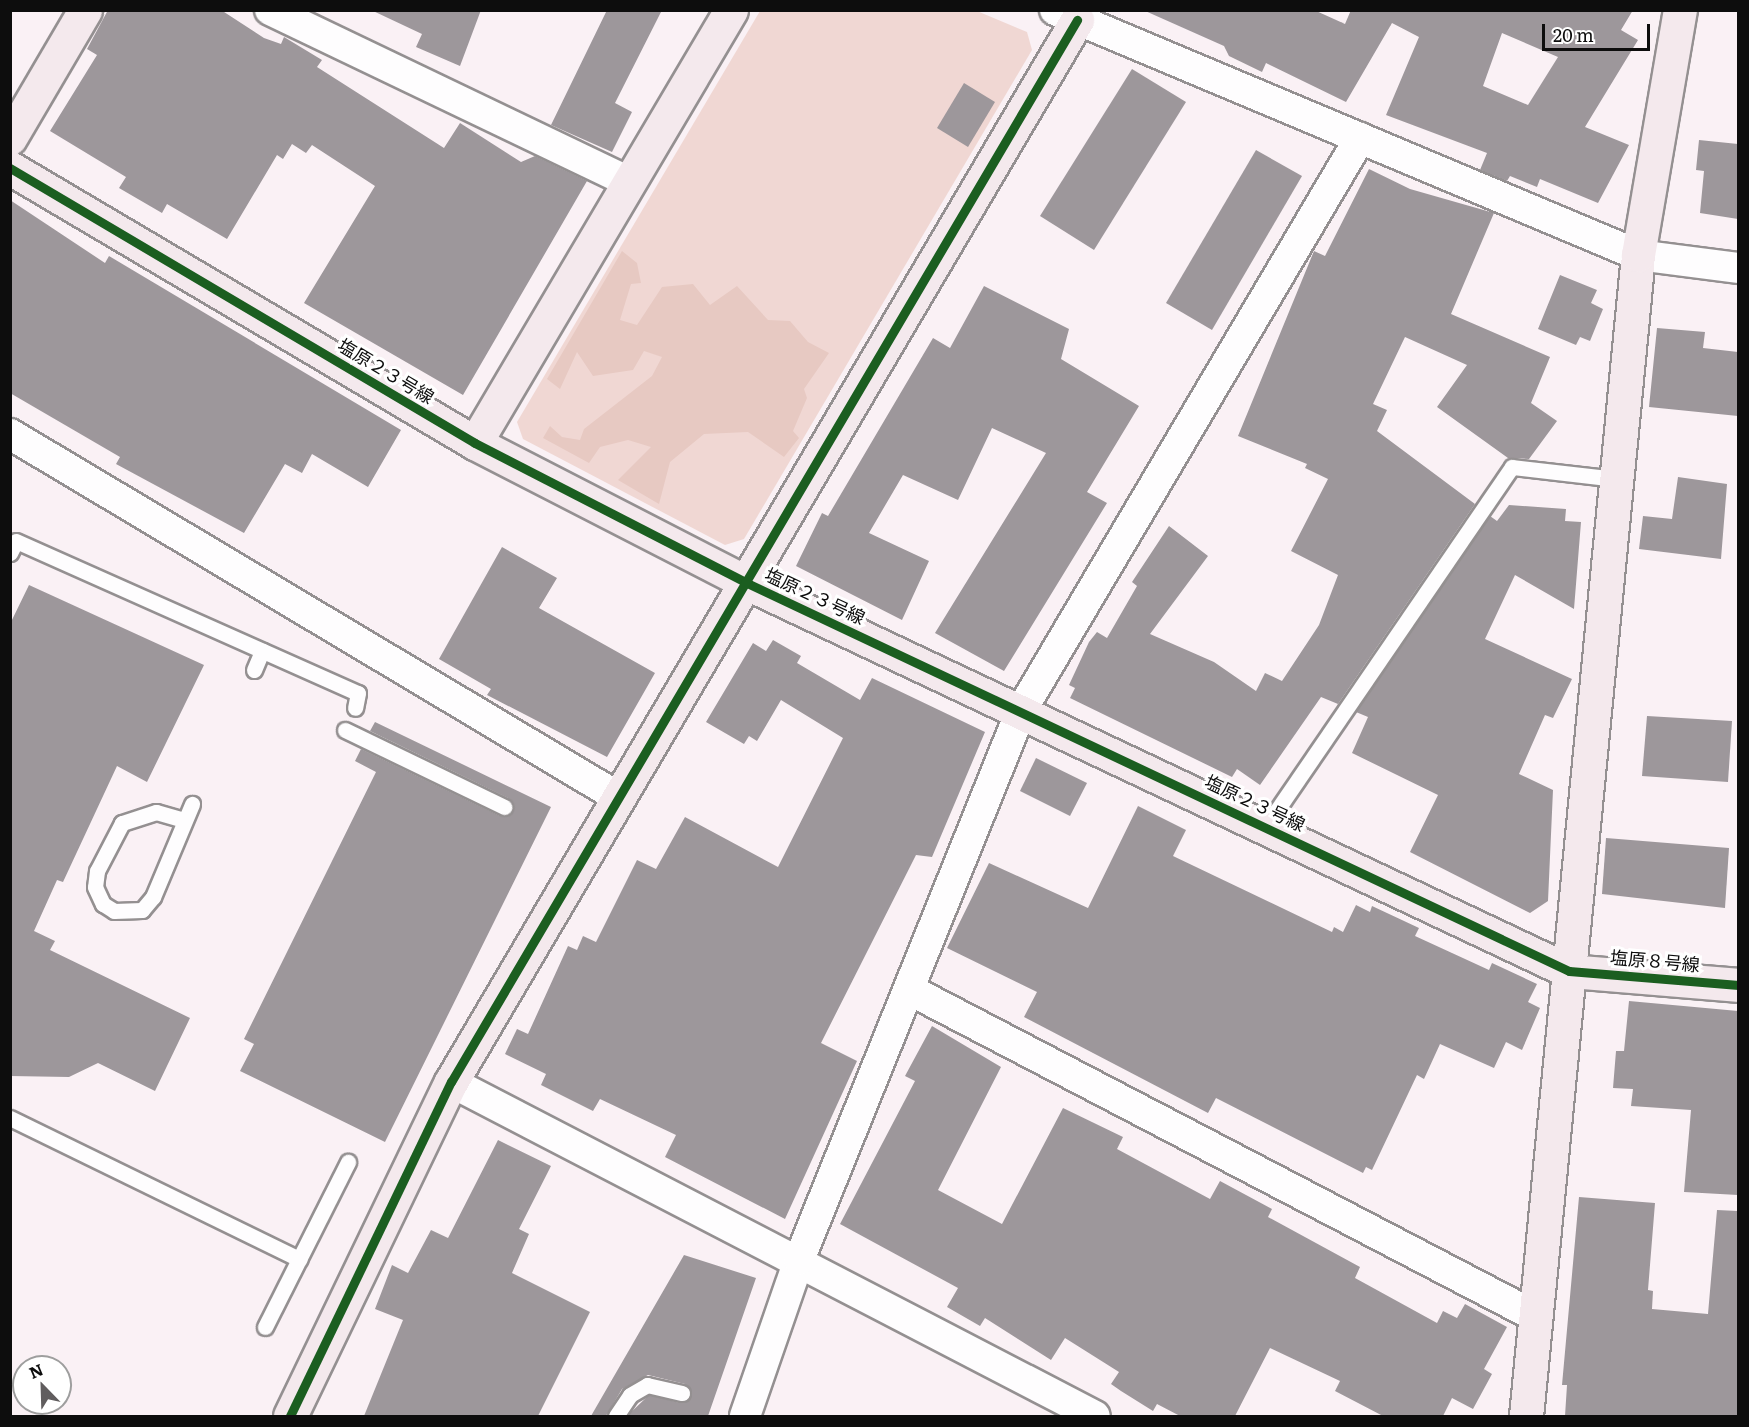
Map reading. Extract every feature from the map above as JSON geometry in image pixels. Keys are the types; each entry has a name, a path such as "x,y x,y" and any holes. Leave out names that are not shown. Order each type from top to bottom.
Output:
{"street":[{"path":"10,138 85,10"},
{"path":"270,10 627,181"},
{"path":"475,443 627,181 731,10"},
{"path":"1526,1416 1638,255 1680,10"},
{"path":"290,1416 451,1082 747,583 1066,15 1638,255 1738,268"},
{"path":"745,1416 798,1260 910,990 1021,711 1360,138"},
{"name":"塩原２３号線","path":"10,168 475,443 747,583 1569,970"},
{"path":"10,434 618,797"},
{"name":"塩原８号線","path":"1569,970 1738,985"},
{"path":"910,990 1535,1316"},
{"path":"451,1082 798,1260 1087,1414"}],"lane":[{"path":"1266,826 1512,467 1615,479"},
{"path":"10,553 16,542 358,693 355,708"},
{"path":"254,670 262,651"},
{"path":"345,730 504,807"},
{"path":"184,820 156,812 122,823 97,871 95,886 103,903 114,910 142,910 153,897 192,804"},
{"path":"10,1118 299,1259"},
{"path":"265,1327 348,1162"},
{"path":"616,1416 630,1395 646,1385 682,1394"}],"shaded area":[{"path":"760,11 977,11 1027,32 1032,50 744,539 725,545 523,439 517,422"},
{"path":"622,251 637,263 641,283 631,284 620,320 637,325 662,287 693,284 710,305 737,286 768,320 790,321 808,342 829,353 804,389 807,398 793,431 799,438 784,457 748,432 704,434 670,462 659,504 618,480 651,447 628,440 600,447 589,463 543,438 550,426 562,437 580,440 584,429 652,376 662,357 644,351 633,370 593,376 577,352 560,389 547,379"}],"building":[{"path":"108,10 221,10 264,38 281,44 284,37 322,60 317,67 444,148 460,123 521,162 535,156 587,181 463,395 304,303 375,186 312,145 306,153 292,144 283,159 277,155 227,239 167,204 162,213 119,188 126,177 50,131 97,55 87,49"},
{"path":"371,10 481,10 460,66 416,47 422,34"},
{"path":"607,10 662,10 615,103 632,112 612,152 551,125"},
{"path":"1143,10 1314,10 1345,24 1351,10 1633,10 1621,30 1638,40 1585,127 1629,145 1598,203 1540,179 1537,187 1510,176 1507,181 1480,170 1487,153 1386,115 1419,37 1392,23 1346,102 1266,63 1262,72 1229,56 1224,46","holes":["1502,33 1558,57 1528,105 1483,86"]},
{"path":"1132,69 1186,102 1094,250 1040,216"},
{"path":"964,83 995,102 968,147 937,128"},
{"path":"1699,140 1738,144 1738,219 1700,213 1704,171 1696,170"},
{"path":"1256,150 1302,176 1212,330 1166,303"},
{"path":"1369,169 1410,189 1494,213 1451,314 1550,357 1531,403 1557,421 1529,459 1508,458 1437,407 1467,365 1405,337 1373,404 1387,410 1377,431 1475,504 1338,704 1321,697 1260,785 1237,769 1232,777 1070,698 1075,688 1069,685 1089,642 1097,632 1107,638 1137,586 1132,582 1169,526 1208,556 1150,634 1214,662 1256,691 1265,673 1282,681 1319,625 1338,575 1291,551 1328,479 1305,468 1307,464 1238,436 1314,251 1325,256"},
{"path":"10,200 105,263 109,256 401,430 368,487 312,454 302,473 285,464 244,533 116,464 120,457 10,393"},
{"path":"1560,275 1597,290 1591,303 1603,309 1590,341 1580,337 1576,345 1538,329"},
{"path":"984,286 1069,329 1061,359 1139,406 1087,492 1107,503 1004,671 935,633 1046,453 992,428 958,500 903,475 869,533 929,561 902,620 796,566 822,513 828,516 933,338 950,348"},
{"path":"1657,328 1705,332 1703,348 1738,352 1738,416 1649,407"},
{"path":"1678,477 1727,484 1721,559 1639,549 1643,516 1672,519"},
{"path":"1509,505 1566,509 1565,521 1581,522 1574,609 1515,575 1485,639 1572,679 1553,718 1545,715 1519,774 1553,790 1548,901 1530,913 1410,852 1438,795 1352,753 1368,717 1356,712 1490,516 1497,521"},
{"path":"502,547 557,578 539,608 655,673 607,757 487,695 491,689 439,659"},
{"path":"29,585 204,665 147,782 117,766 63,882 57,880 34,931 55,941 50,950 190,1018 155,1091 98,1063 69,1077 10,1076 10,624"},
{"path":"773,640 801,656 797,663 860,700 872,678 985,732 932,857 916,855 821,1043 857,1061 785,1219 665,1157 676,1135 600,1099 593,1111 541,1085 546,1074 505,1054 517,1029 528,1034 568,946 577,950 583,936 596,942 637,860 656,869 685,817 778,867 843,738 781,700 757,741 749,736 744,744 706,722 753,643 766,651"},
{"path":"1647,716 1732,721 1728,782 1642,776"},
{"path":"375,722 551,807 385,1142 240,1071 254,1044 244,1039 376,772 355,761 361,749 500,816 513,811 508,798 370,731"},
{"path":"1036,758 1087,783 1070,816 1020,791"},
{"path":"1138,806 1186,830 1173,856 1332,932 1334,927 1343,932 1356,905 1370,912 1372,906 1419,928 1415,936 1489,970 1492,963 1537,984 1528,1002 1540,1008 1522,1050 1506,1042 1494,1068 1440,1044 1424,1079 1417,1075 1372,1170 1366,1167 1363,1173 1216,1098 1208,1113 1024,1017 1037,992 947,948 989,863 1088,908"},
{"path":"1606,838 1729,848 1725,908 1602,894"},
{"path":"1629,1001 1738,1011 1738,1195 1684,1192 1691,1110 1631,1106 1633,1089 1613,1088 1616,1051 1624,1051"},
{"path":"932,1026 1001,1067 938,1190 1002,1224 1063,1108 1123,1137 1117,1149 1210,1199 1220,1181 1272,1209 1268,1217 1360,1267 1355,1278 1437,1323 1443,1311 1457,1318 1465,1304 1507,1327 1484,1369 1492,1374 1473,1409 1452,1398 1443,1416 1383,1416 1335,1391 1340,1381 1270,1348 1235,1416 1180,1416 1157,1404 1153,1411 1111,1384 1119,1372 1065,1338 1051,1360 985,1318 980,1326 947,1307 958,1288 840,1224 915,1081 905,1076"},
{"path":"498,1140 551,1166 519,1229 529,1234 512,1273 590,1312 538,1416 364,1416 403,1320 375,1309 392,1265 408,1273 431,1230 448,1238"},
{"path":"1579,1197 1655,1203 1648,1290 1653,1291 1652,1309 1708,1314 1717,1210 1738,1211 1738,1416 1565,1416 1567,1385 1562,1385"},
{"path":"684,1255 756,1278 708,1416 627,1416 649,1395 680,1403 691,1396 685,1384 648,1375 622,1389 606,1416 591,1416"}],"cycle path":[{"path":"290,1416 451,1082 1077,20"},
{"path":"10,168 475,443 747,583 1569,971 1738,985"}]}
